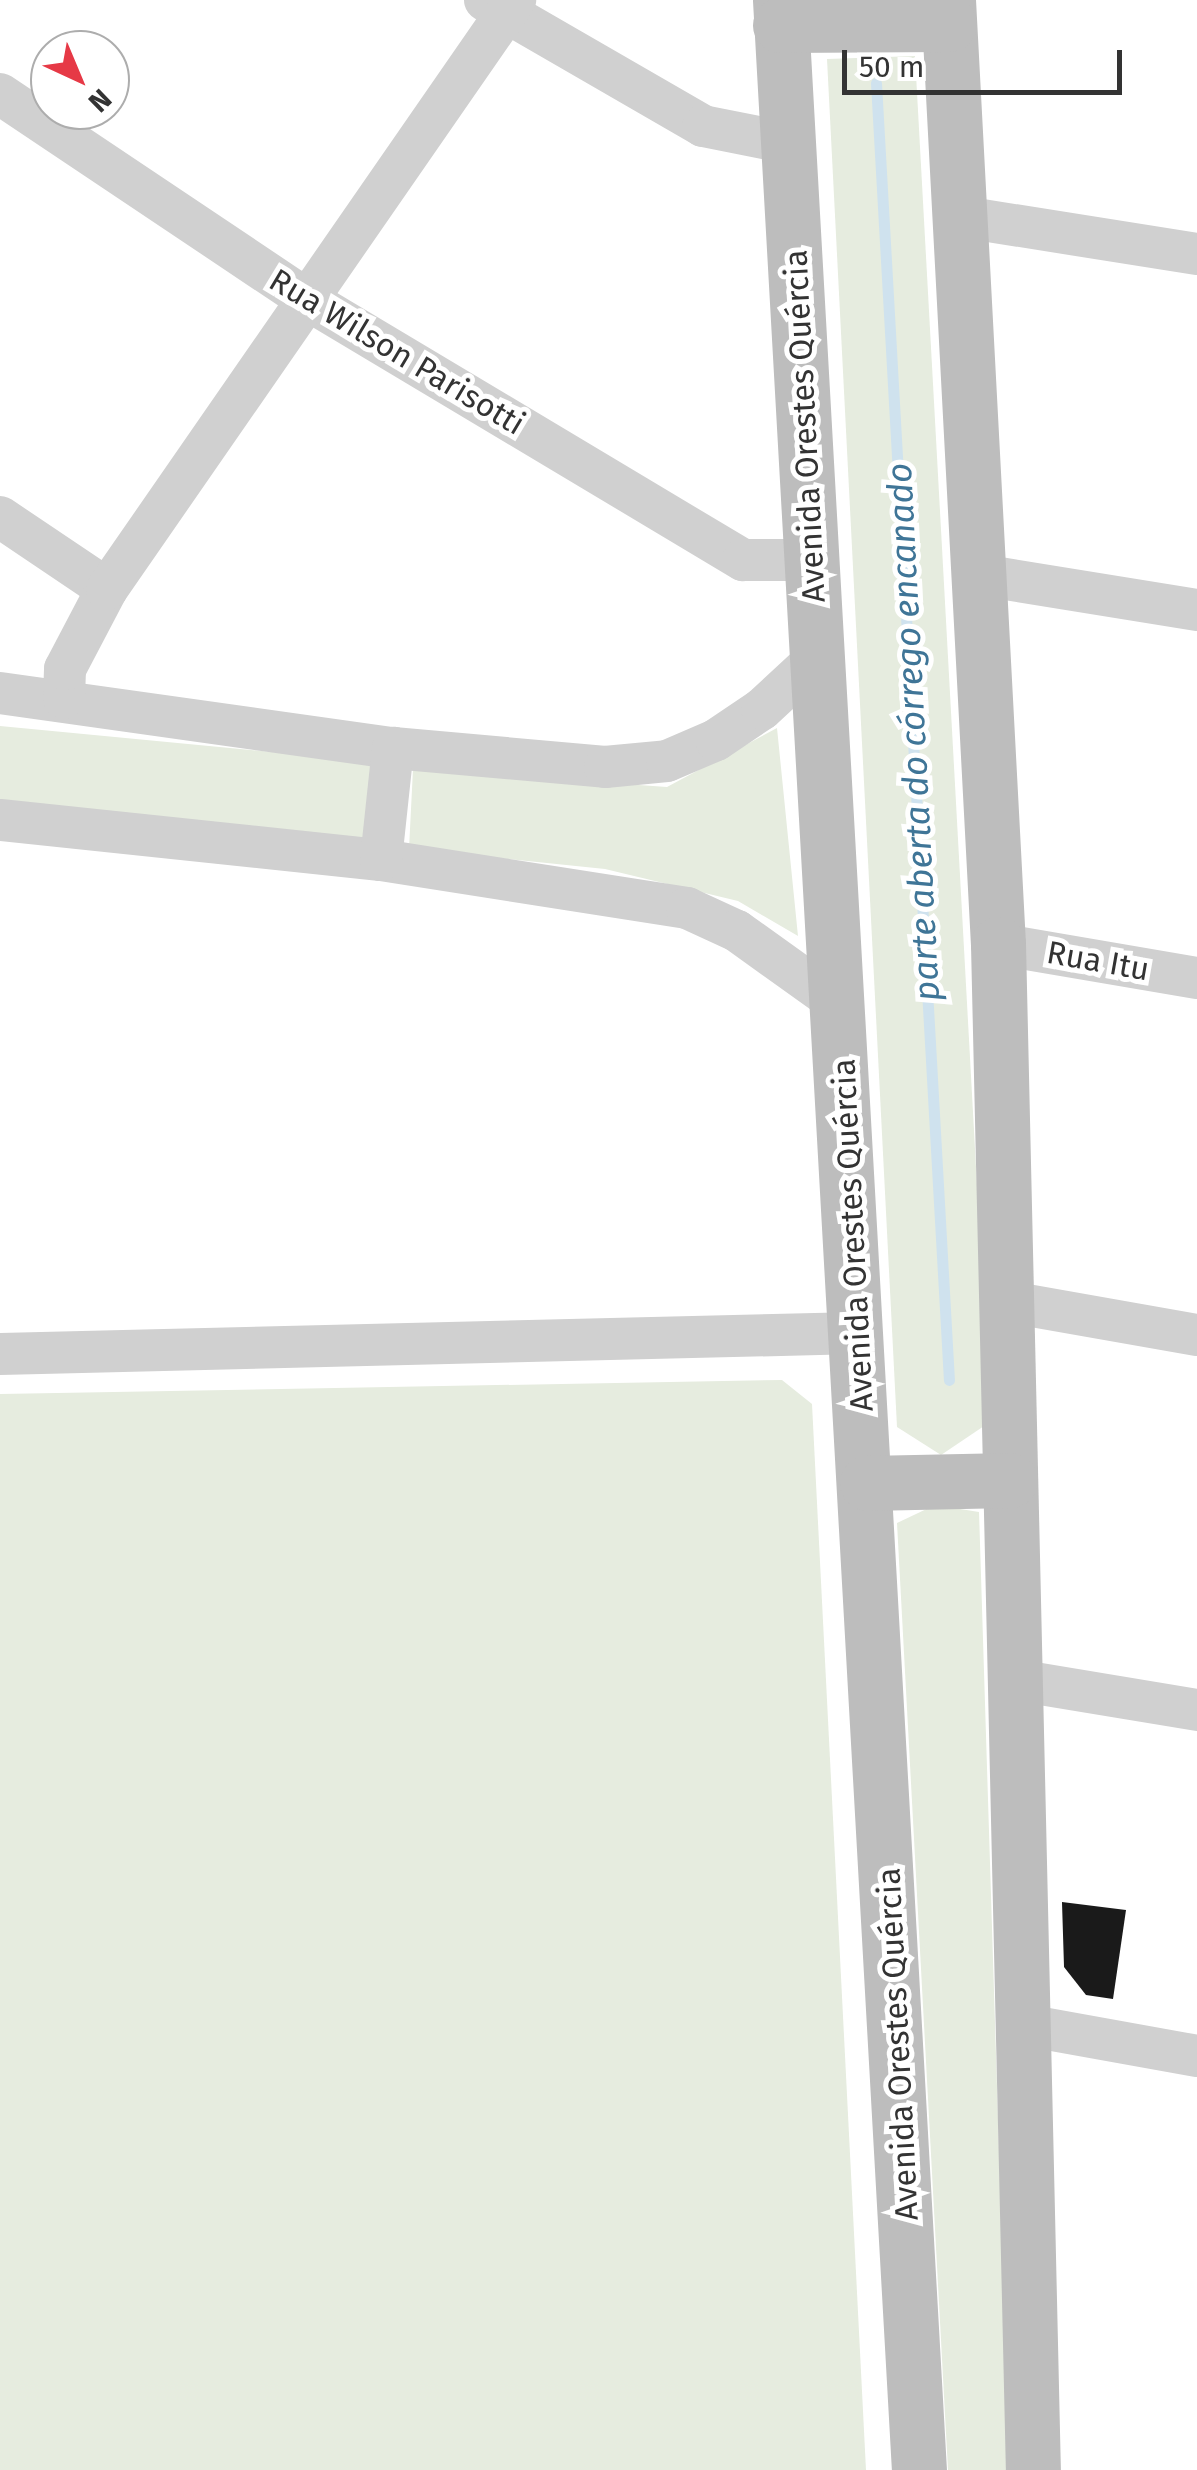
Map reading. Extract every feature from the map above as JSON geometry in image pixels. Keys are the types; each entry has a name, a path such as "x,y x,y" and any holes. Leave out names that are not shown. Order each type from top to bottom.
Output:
{"main road":[{"path":"780,13 949,12 998,944 1010,1302 1010,1480 1033,2470"},
{"name":"Avenida Orestes Quércia","path":"780,13 867,1482 919,2470"},
{"path":"867,1482 1010,1480"}],"street":[{"path":"64,698 66,668 107,589 308,300 502,4 703,126 788,143"},
{"name":"Rua Wilson Parisotti","path":"0,94 308,300 743,560 813,560"},
{"path":"957,216 1197,254"},
{"path":"0,517 107,589"},
{"path":"980,574 1197,610"},
{"path":"0,694 64,698 394,748 604,767 666,762 762,709 818,657"},
{"path":"381,860 394,748"},
{"path":"0,820 381,860 687,908 737,931 839,1004"},
{"name":"Rua Itu","path":"998,944 1197,978"},
{"path":"1010,1302 1197,1335"},
{"path":"0,1354 858,1333"},
{"path":"1016,1680 1197,1710"},
{"path":"1025,2025 1197,2056"}],"shaded area":[{"path":"915,56 990,1422 941,1455 897,1427 827,59"},
{"path":"0,726 377,762 369,841 0,801"},
{"path":"777,728 798,936 738,901 605,869 409,849 413,769 667,787"},
{"path":"782,1380 812,1404 866,2470 0,2470 0,1394"},
{"path":"935,1505 979,1512 1009,2470 948,2470 897,1523"}],"building":[{"path":"1062,1902 1126,1910 1113,1999 1086,1995 1064,1967"}],"waterway":[{"name":"parte aberta do córrego encanado","path":"876,83 949,1380"}]}
